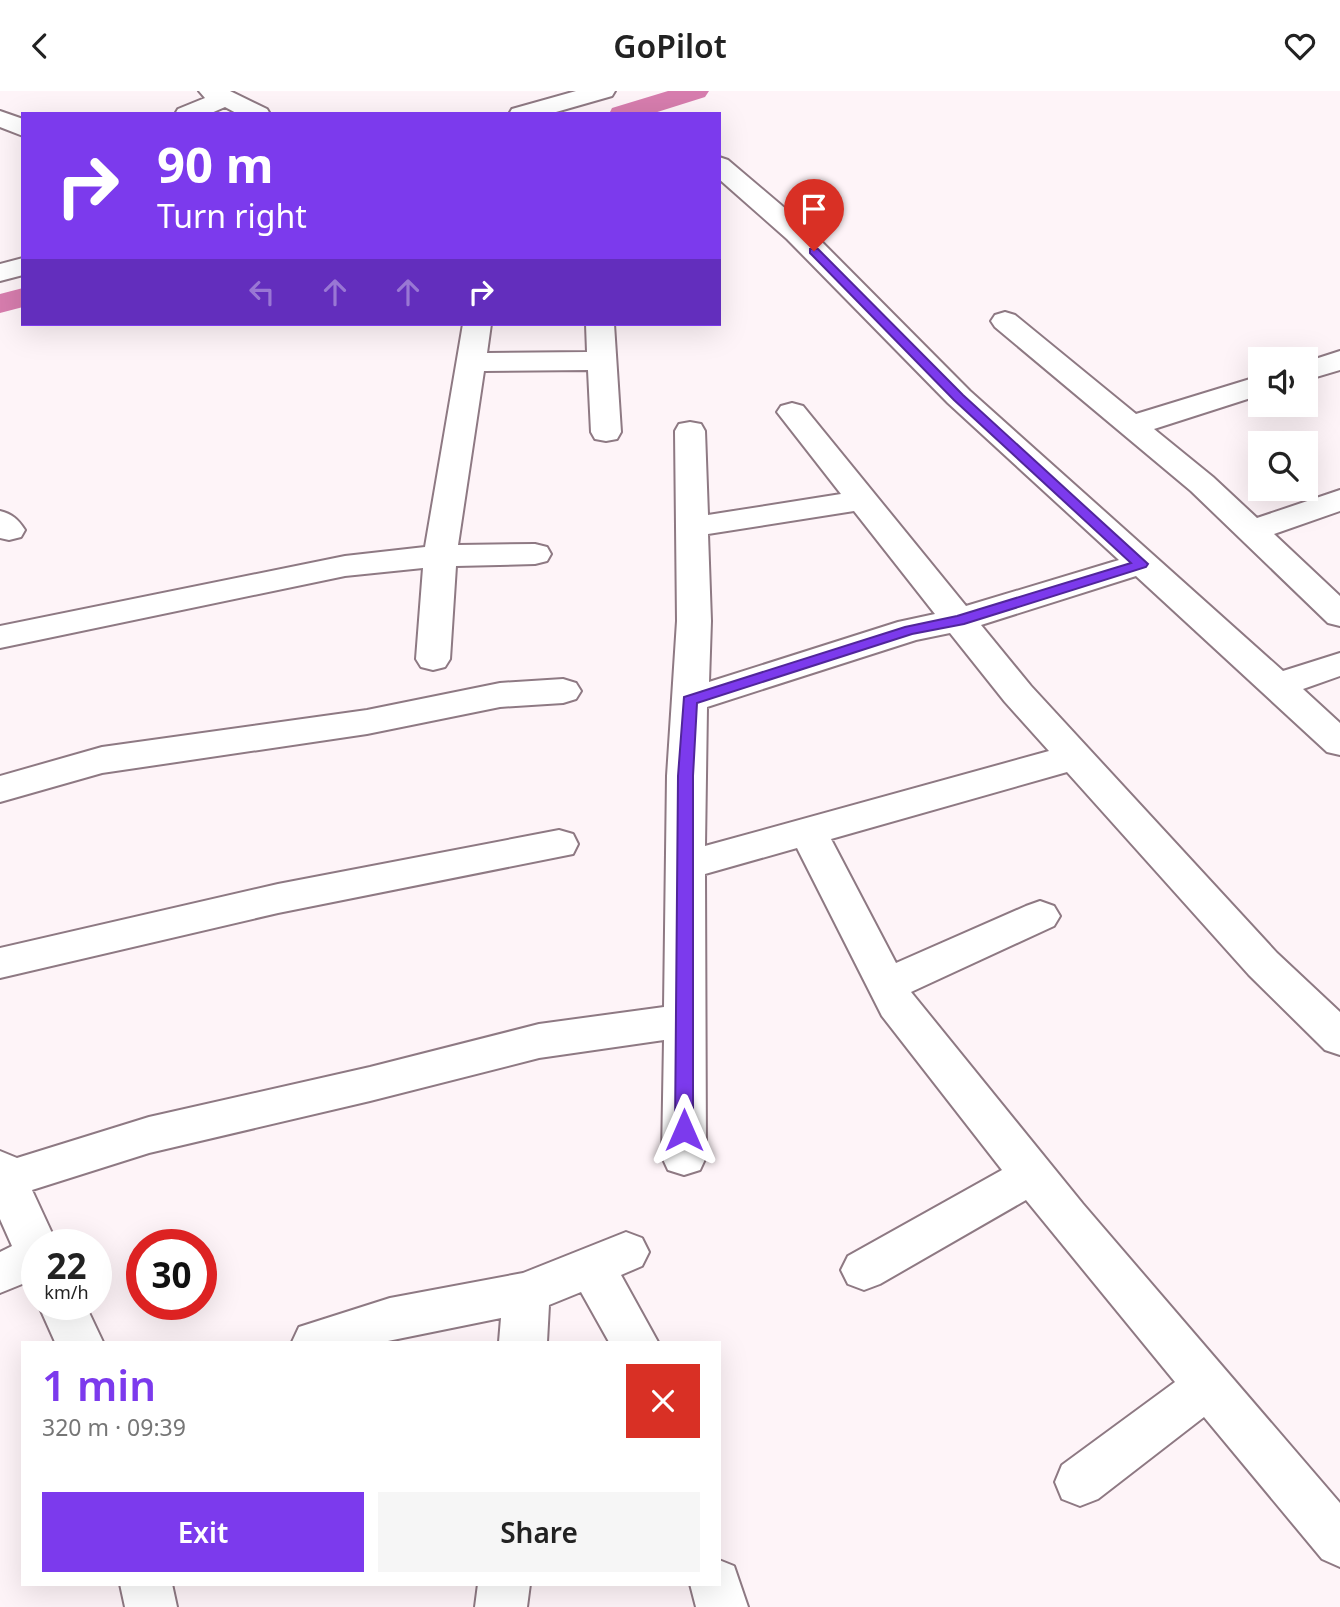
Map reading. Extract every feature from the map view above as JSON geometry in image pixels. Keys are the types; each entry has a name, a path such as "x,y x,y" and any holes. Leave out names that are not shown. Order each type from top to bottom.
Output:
{"street":[{"path":"529,112 603,91"},
{"path":"190,112 219,94 254,112"},
{"path":"721,167 797,233 959,397 1340,743"},
{"path":"0,273 21,267"},
{"path":"1005,321 1202,484 1340,615"},
{"path":"433,659 440,556 477,326"},
{"path":"600,326 606,432"},
{"path":"472,362 602,361"},
{"path":"1318,367 1340,361"},
{"path":"1130,426 1248,389"},
{"path":"792,412 1018,694 1263,964 1340,1038"},
{"path":"684,1157 685,866 694,621 690,432"},
{"path":"694,527 861,500"},
{"path":"1252,531 1340,501"},
{"path":"0,637 345,566 440,556 535,554"},
{"path":"690,700 910,630 959,621 1141,564"},
{"path":"1276,686 1340,664"},
{"path":"0,789 102,760 367,722 500,695 563,691"},
{"path":"685,866 1074,757"},
{"path":"808,832 886,985 905,1016 1032,1175 1340,1542"},
{"path":"0,963 162,922 312,890 559,844"},
{"path":"886,985 1040,916"},
{"path":"27,1229 2,1175 149,1135 539,1041 684,1021"},
{"path":"864,1270 1032,1175"},
{"path":"319,1341 390,1319 526,1293 609,1259 634,1341"},
{"path":"0,1273 21,1264"},
{"path":"523,1341 526,1293"},
{"path":"69,1320 79,1341"},
{"path":"1080,1482 1207,1386"},
{"path":"146,1586 151,1607"},
{"path":"501,1607 504,1586"},
{"path":"717,1586 722,1607"}],"waterway":[{"path":"628,112 696,91"},
{"path":"0,304 21,298"}],"route":[{"path":"684,1130 686,776 690,700 910,630 959,621 1141,564 959,397 814,251"}]}
